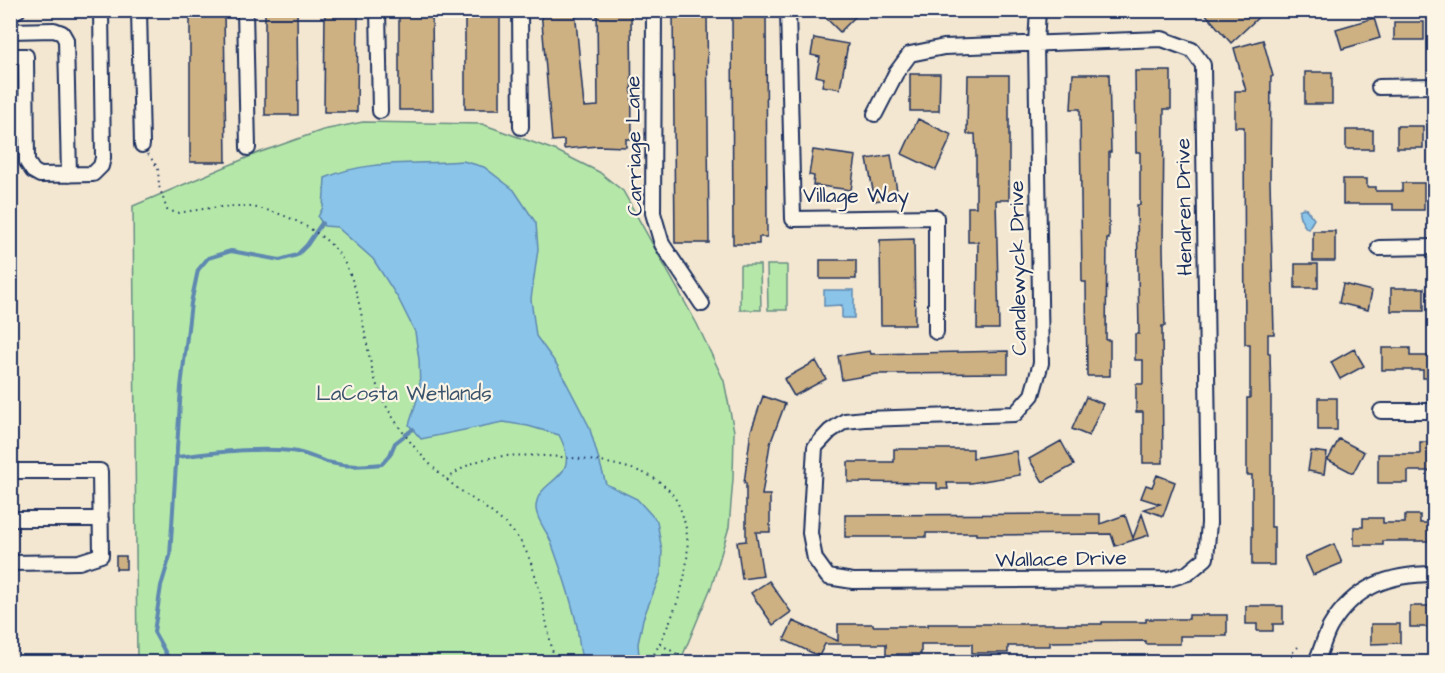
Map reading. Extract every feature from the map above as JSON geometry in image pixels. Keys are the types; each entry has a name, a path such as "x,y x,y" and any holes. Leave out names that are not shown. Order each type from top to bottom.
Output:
{"street":[{"path":"10,13 18,10"},
{"path":"10,56 26,56 27,162 29,167 40,175 93,174 103,162 101,10"},
{"path":"139,10 142,146"},
{"path":"245,10 248,148"},
{"path":"378,10 380,111"},
{"path":"520,10 520,128"},
{"name":"Carriage Lane","path":"654,10 653,213 662,244 702,304"},
{"name":"Village Way","path":"788,10 794,219 936,217 936,332"},
{"name":"Candlewyck Drive","path":"875,582 828,577 815,559 810,533 815,447 830,431 845,421 1015,414 1032,395 1041,363 1036,43 1038,10"},
{"path":"10,31 54,30 62,33 66,40 69,175"},
{"name":"Hendren Drive","path":"875,114 896,73 910,54 944,47 1162,39 1192,50 1203,65 1209,523"},
{"path":"1379,87 1434,86"},
{"path":"1379,248 1434,248"},
{"path":"1381,411 1434,411"},
{"path":"10,471 100,471 101,519 101,555 79,562 10,563"},
{"path":"10,519 101,519"},
{"name":"Wallace Drive","path":"875,582 1169,579 1188,573 1206,558 1209,523"},
{"path":"1316,663 1330,628 1350,602 1363,592 1375,584 1397,577 1434,574"}],"path":[{"path":"142,146 158,168 159,186 167,210 177,213 242,206 281,214 327,241 341,255 361,309 367,352 374,380 385,403 427,463 499,520 521,542 531,562 553,653 558,663"},
{"path":"447,480 457,470 493,457 524,455 617,465 648,474 664,485 679,505 686,528 688,557 681,589 651,661"},
{"path":"660,644 691,663"},
{"path":"1259,663 1289,656 1298,647"}],"green space":[{"name":"LaCosta Wetlands","path":"363,122 482,124 557,151 599,172 623,191 697,324 724,381 734,431 729,527 712,585 680,662 137,662 133,206 258,153 323,130"},
{"path":"740,265 760,265 761,310 740,310"},
{"path":"767,265 787,265 787,310 768,310"}],"water":[{"path":"463,161 484,167 514,190 536,223 538,249 531,299 536,336 557,365 589,426 606,484 637,499 657,521 662,551 661,573 643,619 638,644 639,656 636,662 583,662 577,626 566,584 536,509 538,498 543,490 563,471 566,462 559,435 503,422 421,439 409,425 420,390 415,332 398,298 373,259 337,227 324,226 318,217 323,207 325,178 375,165"},
{"path":"1303,208 1314,219 1308,229 1299,215 1299,210"},
{"path":"824,290 854,290 854,318 842,318 842,305 824,306"}],"building":[{"path":"190,10 224,10 226,162 190,162"},
{"path":"265,10 297,10 298,115 265,115"},
{"path":"325,10 358,10 357,112 324,112"},
{"path":"399,10 432,10 433,110 399,110"},
{"path":"465,10 500,10 500,109 465,109"},
{"path":"541,10 575,10 584,107 598,106 597,10 631,10 632,139 626,139 626,147 598,146 564,149 564,140 552,141"},
{"path":"673,10 707,10 709,243 675,243"},
{"path":"732,10 766,10 767,237 759,237 759,244 733,244"},
{"path":"818,10 862,10 840,32"},
{"path":"1202,10 1266,10 1231,43"},
{"path":"1374,18 1380,38 1342,49 1336,29"},
{"path":"1394,22 1424,22 1424,40 1394,40"},
{"path":"814,38 848,44 840,89 822,86 824,78 816,76 820,57 811,55"},
{"path":"1263,40 1273,76 1271,77 1270,181 1274,334 1268,334 1268,353 1270,353 1271,527 1274,527 1274,565 1252,565 1252,475 1247,475 1250,344 1245,344 1244,127 1235,127 1235,91 1246,91 1234,48"},
{"path":"1135,71 1171,71 1171,109 1164,109 1163,463 1143,463 1143,412 1136,412 1136,384 1143,384 1143,360 1135,360 1135,334 1139,334 1137,205 1140,205 1140,152 1136,152"},
{"path":"1305,72 1332,72 1332,104 1305,104"},
{"path":"910,74 940,74 939,111 910,111"},
{"path":"1073,74 1109,74 1111,152 1109,152 1106,340 1110,340 1110,376 1087,376 1086,282 1082,282 1080,109 1071,109"},
{"path":"968,75 1009,75 1009,200 996,200 999,329 977,329 978,242 968,242 968,207 976,207 976,156 975,134 967,134"},
{"path":"918,119 952,135 936,170 902,154"},
{"path":"1397,126 1423,126 1423,148 1397,148"},
{"path":"1346,130 1373,130 1373,149 1346,149"},
{"path":"813,150 856,156 851,190 813,185 814,176 809,175"},
{"path":"891,155 898,197 875,201 867,159"},
{"path":"1343,179 1367,179 1367,187 1376,187 1376,191 1402,191 1402,183 1424,183 1424,210 1393,210 1393,204 1343,204"},
{"path":"1313,231 1335,231 1335,261 1313,261"},
{"path":"914,239 915,325 881,325 880,240"},
{"path":"820,260 856,260 856,279 820,279"},
{"path":"1295,264 1318,264 1318,288 1295,288"},
{"path":"1343,284 1372,291 1368,310 1339,303"},
{"path":"1391,288 1424,288 1424,311 1391,311"},
{"path":"1382,348 1410,348 1410,356 1434,356 1434,378 1423,378 1423,370 1382,370"},
{"path":"1354,349 1364,366 1340,379 1331,362"},
{"path":"870,351 871,354 1008,351 1008,373 876,374 842,380 838,356"},
{"path":"816,361 826,379 794,396 784,379"},
{"path":"763,396 785,404 770,444 762,495 770,495 770,532 756,532 763,576 742,579 737,542 746,541 746,483 744,483 751,431"},
{"path":"1086,397 1103,404 1089,436 1072,429"},
{"path":"1318,398 1337,398 1337,430 1318,430"},
{"path":"1339,439 1364,452 1353,473 1328,460"},
{"path":"1061,441 1074,465 1043,482 1029,459"},
{"path":"1420,442 1434,442 1434,471 1408,471 1408,483 1378,483 1378,454 1420,454"},
{"path":"894,449 973,449 973,458 1016,451 1020,475 971,483 947,483 948,489 937,489 937,483 848,482 848,462 894,462"},
{"path":"1311,451 1327,453 1324,474 1308,471"},
{"path":"1157,475 1175,482 1163,516 1144,509 1160,504 1141,498 1146,485 1152,487"},
{"path":"1100,514 1100,524 1125,515 1133,538 1142,514 1149,535 1115,546 1111,534 926,533 926,537 845,537 845,515"},
{"path":"1405,515 1420,515 1420,523 1429,523 1429,541 1383,541 1383,545 1354,545 1354,527 1363,527 1363,518 1383,518 1383,523 1405,523"},
{"path":"1334,544 1342,563 1313,575 1305,557"},
{"path":"116,556 126,556 126,569 116,569"},
{"path":"769,581 791,612 773,625 751,593"},
{"path":"1246,606 1283,606 1283,624 1273,624 1273,631 1257,631 1257,624 1246,624"},
{"path":"1410,606 1434,606 1434,627 1410,627"},
{"path":"1189,615 1227,615 1227,636 1180,636 1180,644 1146,644 1146,641 1050,642 1050,646 1008,646 1008,653 972,653 972,644 921,644 921,654 897,654 897,661 886,661 886,644 825,644 819,656 784,640 793,621 838,641 838,624 928,626 928,624 1102,624 1102,622 1146,622 1146,619 1189,619"},
{"path":"1371,624 1400,624 1400,643 1371,644"}],"waterway":[{"path":"175,662 169,659 154,632 161,586 170,556 181,387 191,303 198,270 208,258 231,251 280,260 297,255 322,223"},
{"path":"176,457 234,451 277,450 300,453 341,465 382,464 390,455 395,443 413,429"}]}
